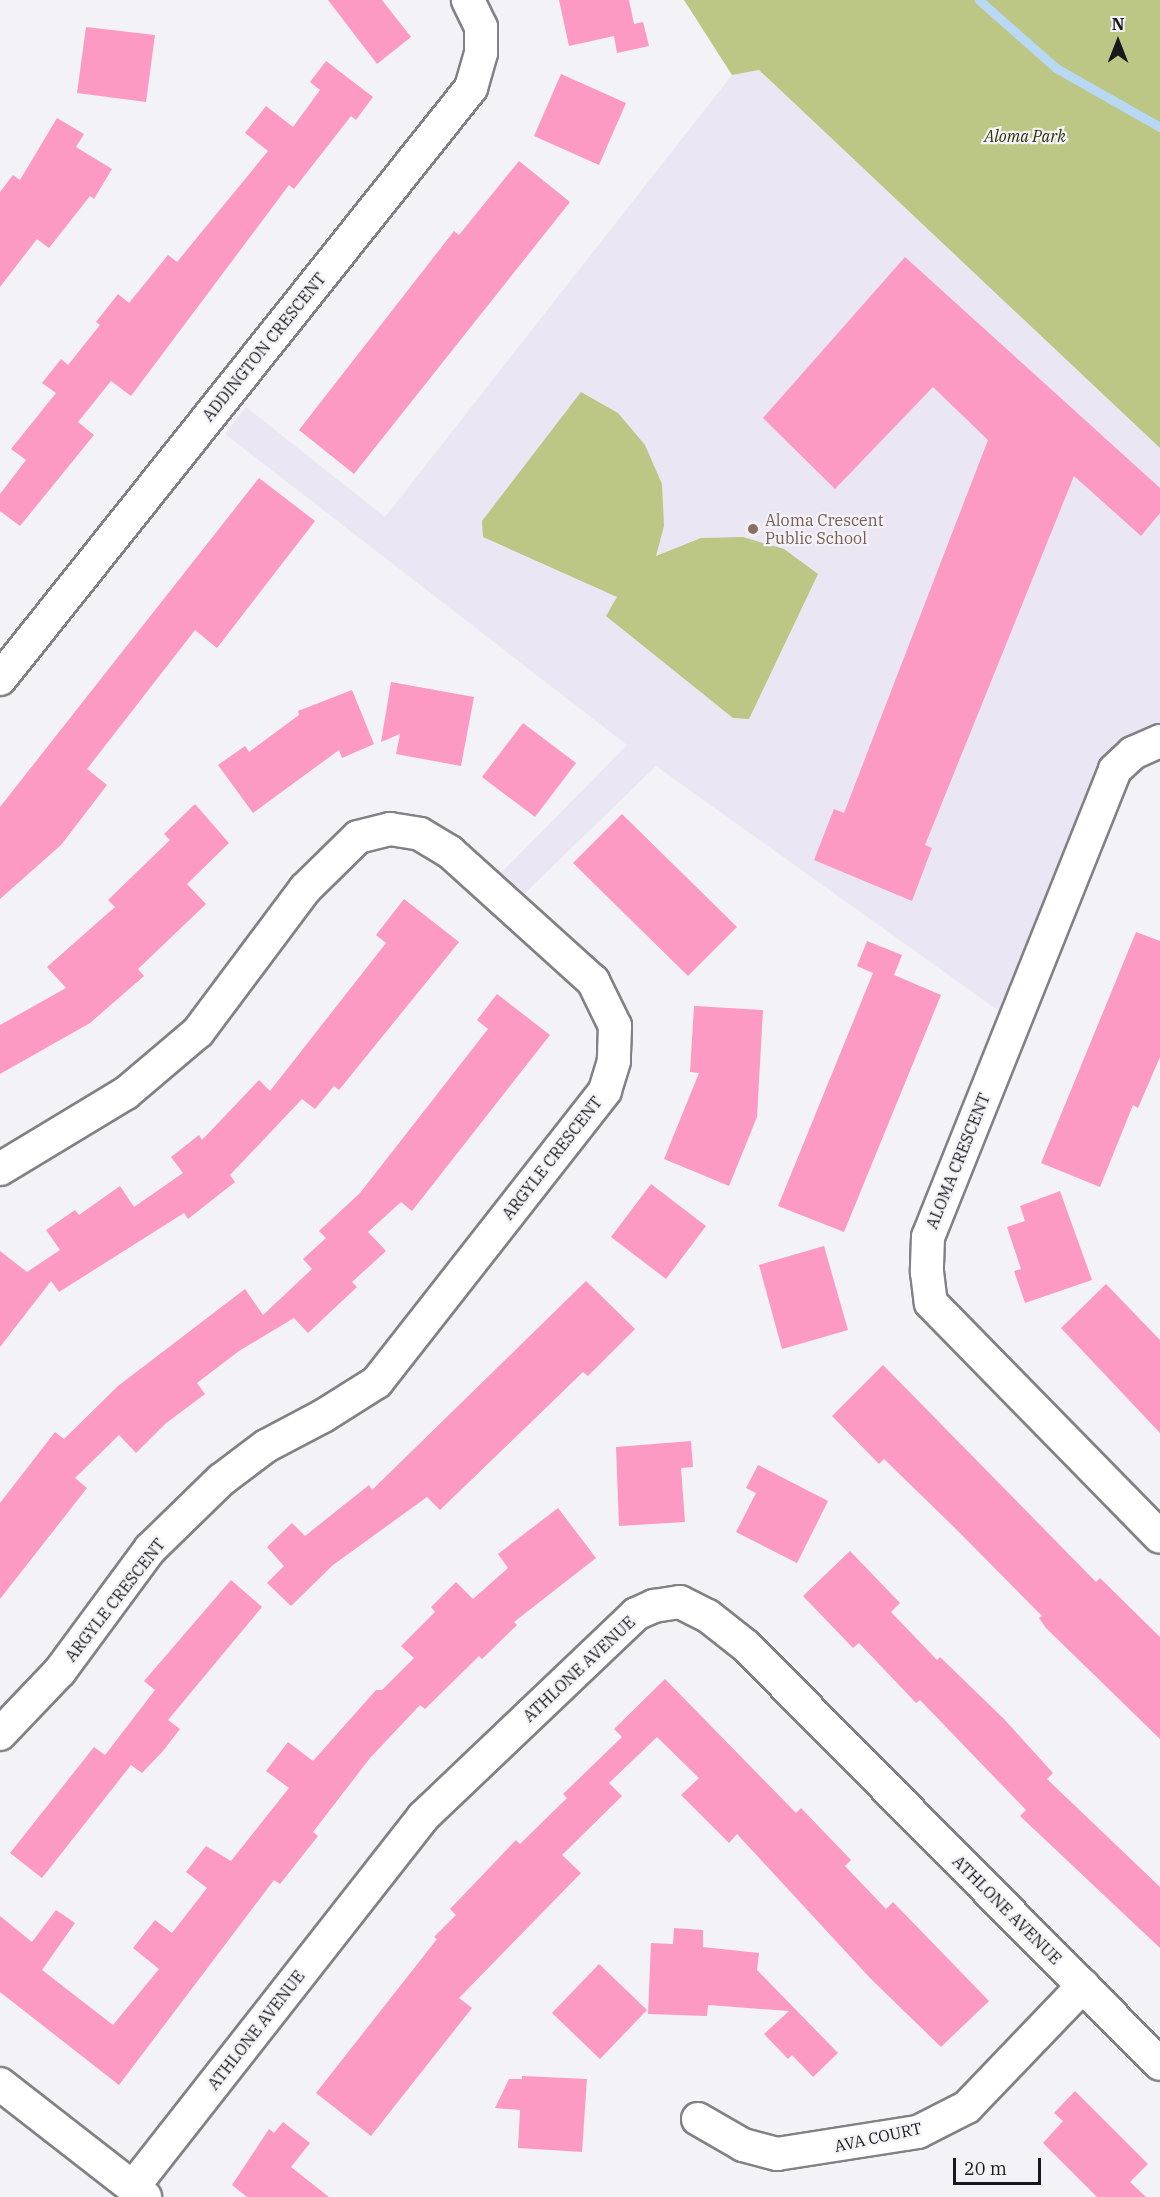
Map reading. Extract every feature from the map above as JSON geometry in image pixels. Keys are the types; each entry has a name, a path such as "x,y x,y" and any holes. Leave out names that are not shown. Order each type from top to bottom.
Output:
{"street":[{"name":"ADDINGTON CRESCENT","path":"0,679 471,88 481,53 481,27 468,0"},
{"name":"ALOMA CRESCENT","path":"1160,741 1133,753 1115,770 928,1237 927,1272 931,1303 1160,1537"},
{"name":"ARGYLE CRESCENT","path":"0,1168 126,1092 198,1032 305,889 358,837 390,829 420,834 450,852 593,981 615,1026 614,1061 605,1091 376,1382 323,1416 266,1446 221,1480 150,1550 60,1671 0,1734"},
{"name":"ATHLONE AVENUE","path":"139,2192 423,1817 636,1614 654,1605 680,1602 708,1616 746,1646 1160,2064"},
{"name":"AVA COURT","path":"698,2118 743,2145 777,2154 918,2132 967,2107 1083,1986"},
{"path":"0,2084 139,2192"}],"shaded area":[{"name":"Aloma Crescent Public School","path":"759,70 1160,448 1160,724 1133,738 1104,772 999,1011 656,766 525,893 501,873 627,745 225,434 246,407 385,517 732,75"}],"green space":[{"name":"Aloma Park","path":"684,0 1160,0 1160,448 759,70 732,75"},
{"path":"581,392 618,413 645,445 662,484 664,526 656,556 701,538 743,537 784,549 818,574 749,719 733,718 606,616 617,597 483,537 482,521"}],"building":[{"path":"328,0 382,0 411,37 377,64"},
{"path":"559,0 629,0 634,24 643,22 649,46 617,53 614,36 569,46"},
{"path":"86,27 155,35 146,102 77,93"},
{"path":"326,61 373,97 356,120 351,116 294,189 289,185 131,396 111,381 78,422 94,435 20,526 0,511 0,494 26,460 11,449 56,393 42,383 61,359 68,365 100,325 96,322 118,294 129,303 168,255 177,262 268,151 245,133 266,106 293,127 320,90 310,82"},
{"path":"561,74 626,103 599,165 534,136"},
{"path":"57,118 84,134 76,147 112,169 94,199 90,196 49,248 37,239 0,287 0,192 13,175 20,180"},
{"path":"519,161 570,202 354,474 299,430 454,231 459,235"},
{"path":"905,257 1160,488 1160,513 1141,536 1074,476 925,845 932,848 912,901 814,860 834,809 844,813 988,440 933,387 835,489 763,418"},
{"path":"259,478 315,521 217,648 195,630 87,769 107,785 61,845 0,899 0,807"},
{"path":"391,682 474,697 461,766 396,754 400,734 381,742"},
{"path":"352,690 374,744 342,758 339,750 253,813 218,765 245,746 249,752 299,715 298,711"},
{"path":"523,723 576,763 535,817 482,777"},
{"path":"195,804 229,843 187,884 206,904 138,969 144,976 90,1023 0,1074 0,1025 66,988 47,967 115,907 108,900 170,840 164,834"},
{"path":"622,814 737,927 688,976 573,863"},
{"path":"404,899 459,942 339,1090 334,1086 315,1109 302,1099 230,1175 235,1182 188,1219 184,1213 59,1292 51,1281 0,1347 0,1251 27,1272 60,1250 46,1230 75,1210 79,1215 120,1186 134,1207 183,1173 171,1157 199,1135 202,1140 259,1080 270,1091 386,943 376,935"},
{"path":"1136,932 1160,941 1160,1057 1138,1108 1133,1105 1100,1187 1041,1163"},
{"path":"867,941 902,955 894,975 941,995 844,1232 778,1206 873,973 857,966"},
{"path":"497,994 550,1035 412,1211 401,1202 368,1232 386,1251 352,1282 357,1287 308,1333 294,1318 239,1351 197,1383 205,1394 165,1424 136,1453 119,1435 75,1478 87,1488 0,1599 0,1503 55,1432 64,1439 118,1386 245,1289 263,1315 312,1269 303,1259 326,1238 319,1231 360,1193 488,1029 477,1020"},
{"path":"694,1006 763,1010 757,1117 729,1186 664,1159 699,1073 690,1072"},
{"path":"651,1184 706,1226 666,1279 611,1237"},
{"path":"1060,1191 1092,1280 1025,1303 1014,1271 1021,1269 1007,1227 1025,1221 1020,1206"},
{"path":"824,1246 848,1330 782,1349 759,1265"},
{"path":"586,1281 635,1329 588,1376 583,1372 440,1510 427,1497 333,1565 291,1606 267,1583 284,1566 267,1547 292,1523 305,1536 369,1485 372,1490"},
{"path":"1106,1284 1160,1340 1160,1433 1061,1328"},
{"path":"883,1365 1096,1582 1100,1578 1160,1637 1160,1739 1046,1628 1039,1618 1042,1616 956,1529 884,1459 879,1464 832,1416"},
{"path":"691,1441 693,1467 681,1468 685,1522 619,1526 616,1447"},
{"path":"758,1465 828,1501 797,1563 736,1532 756,1493 746,1488"},
{"path":"558,1508 596,1558 514,1622 517,1625 482,1659 479,1656 425,1709 420,1705 370,1758 313,1832 318,1836 280,1884 274,1880 119,2085 0,1992 0,1916 32,1942 56,1910 75,1923 42,1970 113,2025 159,1969 133,1948 155,1920 172,1933 207,1888 186,1872 206,1846 231,1861 289,1788 266,1771 288,1742 313,1761 376,1690 382,1690 414,1658 401,1646 435,1612 431,1607 456,1582 473,1599 508,1568 498,1554"},
{"path":"850,1551 900,1603 891,1612 937,1660 940,1657 1004,1719 1053,1773 1047,1779 1160,1887 1160,1948 1020,1816 1026,1810 920,1700 916,1703 859,1643 853,1648 803,1596"},
{"path":"231,1580 262,1607 168,1720 180,1729 163,1751 142,1773 131,1765 42,1878 10,1853 94,1747 105,1755 155,1690 144,1681"},
{"path":"665,1679 796,1813 801,1808 851,1860 845,1866 886,1909 893,1902 989,2001 941,2047 870,1978 737,1834 729,1843 681,1795 699,1778 657,1737 609,1783 622,1796 562,1855 581,1873 459,1998 472,2008 371,2136 316,2093 437,1939 434,1937 456,1915 450,1909 516,1840 520,1844 567,1798 563,1794 622,1737 614,1729"},
{"path":"674,1928 703,1930 703,1947 759,1953 757,1970 838,2053 813,2077 792,2055 788,2059 764,2034 789,2011 708,2005 707,2016 648,2014 651,1943 673,1944"},
{"path":"599,1964 647,2010 600,2059 552,2013"},
{"path":"522,2076 587,2079 582,2152 518,2148 520,2110 495,2108 509,2079 522,2079"},
{"path":"1075,2091 1148,2164 1130,2182 1146,2197 1097,2197 1043,2143 1063,2121 1054,2113"},
{"path":"283,2122 310,2143 291,2167 329,2197 247,2197 232,2185 269,2129 274,2133"}],"waterway":[{"path":"979,0 1056,68 1160,127"}],"place":[{"name":"Aloma Crescent Public School","path":"753,529"}]}
